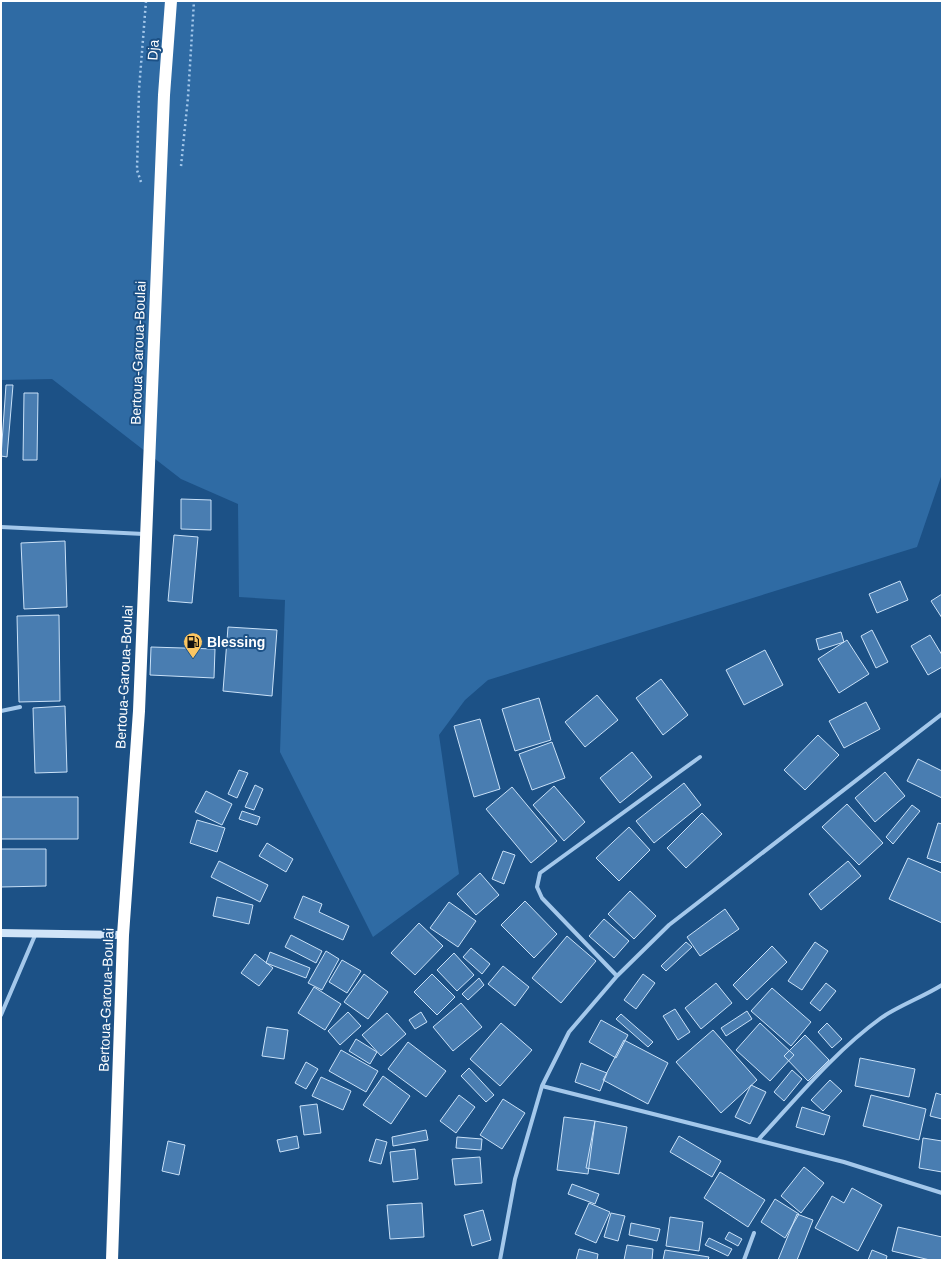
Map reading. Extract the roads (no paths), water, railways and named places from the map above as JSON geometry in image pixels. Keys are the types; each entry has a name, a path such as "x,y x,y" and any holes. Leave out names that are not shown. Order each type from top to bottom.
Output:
{"highway":[{"name":"Dja","path":"164,95 171,4"},
{"name":"Bertoua-Garoua-Boulai","path":"112,1260 123,935 139,711 164,95"}],"street":[{"path":"1,527 146,534"},
{"path":"1,711 20,707"},
{"path":"500,1260 515,1179 542,1086 570,1032 617,976 669,925 942,714"},
{"path":"617,976 542,898 537,887 540,873 700,756"},
{"path":"1,933 123,935"},
{"path":"1,1015 36,933"},
{"path":"758,1140 847,1045 882,1017 925,996 942,985"},
{"path":"542,1086 844,1162 942,1194"},
{"path":"744,1260 754,1232"}],"place":[{"name":"Blessing","path":"193,659"}]}
